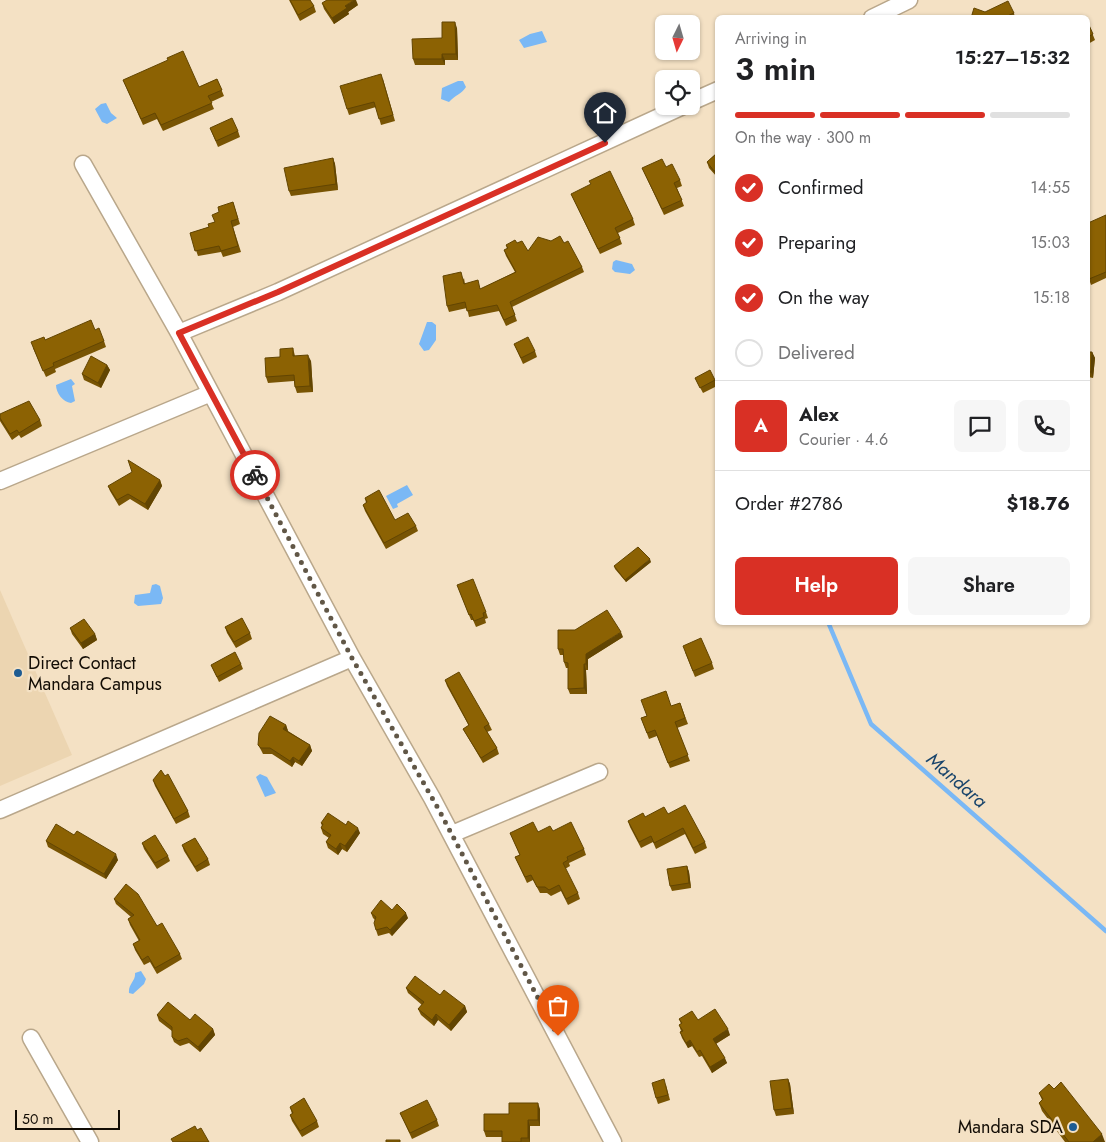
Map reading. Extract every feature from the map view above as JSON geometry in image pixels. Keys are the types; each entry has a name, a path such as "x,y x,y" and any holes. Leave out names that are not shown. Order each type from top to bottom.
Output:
{"street":[{"path":"878,15 909,0"},
{"path":"700,98 715,91"},
{"path":"179,333 278,292 663,115"},
{"path":"83,164 179,333 352,658 452,834 613,1142"},
{"path":"0,480 211,393"},
{"path":"0,810 352,658"},
{"path":"452,834 599,772"},
{"path":"31,1038 90,1142"}],"shaded area":[{"name":"Direct Contact Mandara Campus","path":"0,590 72,755 0,786"}],"water":[{"path":"542,31 547,42 524,48 519,40 530,34"},
{"path":"458,81 463,81 466,87 449,102 441,99 442,88"},
{"path":"106,103 111,113 117,118 107,124 102,122 95,109 101,104"},
{"path":"616,260 632,264 635,270 630,274 615,272 612,269 613,262"},
{"path":"427,322 432,322 436,325 436,340 429,350 424,351 419,344"},
{"path":"71,379 75,384 72,386 75,401 71,403 60,397 56,385"},
{"path":"407,485 413,495 397,504 398,507 393,509 386,496"},
{"path":"152,585 160,586 163,598 161,604 138,606 134,603 135,595 150,593"},
{"path":"260,774 267,777 276,793 265,797 256,777"},
{"path":"141,971 146,979 144,984 133,994 129,993 135,973"}],"building":[{"path":"290,0 310,0 314,6 298,15"},
{"path":"327,0 354,0 345,6 347,8 332,18 322,3"},
{"path":"1008,1 1014,13 1010,15 972,15 974,8 985,12"},
{"path":"442,22 455,22 456,54 442,54 442,59 413,59 412,39 442,38"},
{"path":"183,51 199,87 217,79 222,90 208,96 212,103 161,125 155,113 141,119 123,80 168,60 167,58"},
{"path":"381,74 393,115 379,119 374,102 347,109 340,86"},
{"path":"232,118 238,131 216,141 210,128"},
{"path":"715,155 715,170 714,171 707,162"},
{"path":"333,158 336,184 289,191 284,168"},
{"path":"662,159 666,167 672,164 680,180 674,183 682,200 662,209 642,168"},
{"path":"610,171 633,219 615,228 620,238 598,249 571,194 591,184 589,181"},
{"path":"233,202 238,219 231,221 238,246 221,251 219,246 195,251 190,233 209,227 208,224 215,222 212,215 219,212 218,207"},
{"path":"1106,215 1106,272 1090,279 1090,222"},
{"path":"560,236 564,243 568,241 582,267 510,302 515,315 504,320 497,305 467,311 465,302 447,306 443,276 461,272 464,284 478,280 480,289 516,272 504,250 508,248 506,245 515,240 517,243 522,241 528,251 538,237 551,241"},
{"path":"91,320 95,330 99,328 104,341 53,363 54,366 43,371 31,342 44,337 45,340"},
{"path":"528,337 535,351 521,358 514,344"},
{"path":"293,348 293,356 308,355 310,386 295,387 294,375 266,377 265,358 280,357 280,349"},
{"path":"1090,352 1092,352 1091,372"},
{"path":"91,356 107,365 98,383 82,374"},
{"path":"710,370 715,380 700,388 695,378"},
{"path":"29,401 40,420 19,433 17,430 10,434 0,418 0,414"},
{"path":"128,460 160,480 145,504 128,494 117,500 108,486 132,472"},
{"path":"379,490 395,520 408,513 416,526 384,543 363,505 367,502 365,498"},
{"path":"638,547 650,559 625,580 614,566"},
{"path":"473,579 486,612 483,613 484,617 474,621 471,614 469,615 457,585"},
{"path":"607,610 621,632 586,654 584,688 568,689 568,663 564,662 563,649 558,649 558,630 575,630"},
{"path":"242,618 250,633 234,642 225,627"},
{"path":"84,619 95,634 81,643 70,628"},
{"path":"701,638 712,663 693,671 683,646"},
{"path":"235,652 241,664 217,677 211,665"},
{"path":"459,672 489,724 484,727 497,748 481,758 463,729 469,725 445,680"},
{"path":"666,691 671,706 680,703 685,718 675,722 688,755 668,763 655,730 647,733 641,718 647,716 641,700"},
{"path":"270,716 286,725 283,729 310,745 299,761 293,757 290,761 270,748 261,748 258,745 259,733"},
{"path":"161,770 165,776 168,774 188,811 174,819 153,780"},
{"path":"685,805 705,842 693,848 683,828 654,843 651,836 639,842 628,821 643,813 645,817 664,807 668,814"},
{"path":"328,813 346,825 348,821 358,828 345,846 340,843 336,849 326,842 331,835 321,828 323,824 321,823"},
{"path":"533,822 538,832 550,826 553,831 571,822 584,849 567,857 568,860 563,863 578,893 566,899 559,885 549,890 545,887 537,887 531,875 525,877 515,857 520,855 510,833"},
{"path":"56,824 74,835 77,831 116,854 104,874 46,841"},
{"path":"155,835 168,856 155,863 142,843"},
{"path":"195,838 208,859 195,867 182,845"},
{"path":"687,866 689,883 670,886 667,869"},
{"path":"126,884 138,894 157,926 162,923 180,954 155,968 148,956 142,960 133,944 140,940 128,919 134,915 114,899"},
{"path":"381,900 392,910 397,904 406,913 390,930 387,927 376,930 374,923 376,917 371,913"},
{"path":"415,976 440,995 444,990 465,1006 449,1025 436,1014 432,1020 418,1009 424,1002 406,988"},
{"path":"168,1002 190,1020 195,1014 213,1029 198,1047 187,1038 178,1041 172,1037 172,1027 157,1015"},
{"path":"715,1009 728,1029 713,1039 725,1058 710,1067 700,1050 697,1052 690,1040 686,1043 680,1032 683,1031 679,1025 682,1023 679,1019 692,1011 698,1020"},
{"path":"664,1079 668,1095 656,1098 652,1083"},
{"path":"788,1079 792,1108 774,1110 770,1081"},
{"name":"Mandara SDA","path":"1061,1082 1102,1134 1093,1142 1069,1142 1039,1103 1043,1099 1039,1093 1049,1084 1054,1089"},
{"path":"304,1098 317,1121 300,1131 290,1115 293,1113 290,1107"},
{"path":"427,1100 437,1120 410,1133 400,1113"},
{"path":"509,1103 538,1103 538,1120 528,1120 528,1138 521,1138 521,1142 502,1142 502,1131 484,1131 484,1114 509,1114"},
{"path":"195,1126 197,1130 201,1128 209,1142 173,1142 171,1139"},
{"path":"386,1140 400,1140 400,1142 386,1142"}],"waterway":[{"name":"Mandara","path":"829,625 871,724 1106,931"}],"way so far":[{"path":"255,475 352,658 439,810 558,1036"}],"place":[{"name":"Direct Contact Mandara Campus","path":"18,673"},
{"name":"Mandara SDA","path":"1073,1127"}],"route":[{"path":"255,475 179,333 278,292 605,143"}]}
